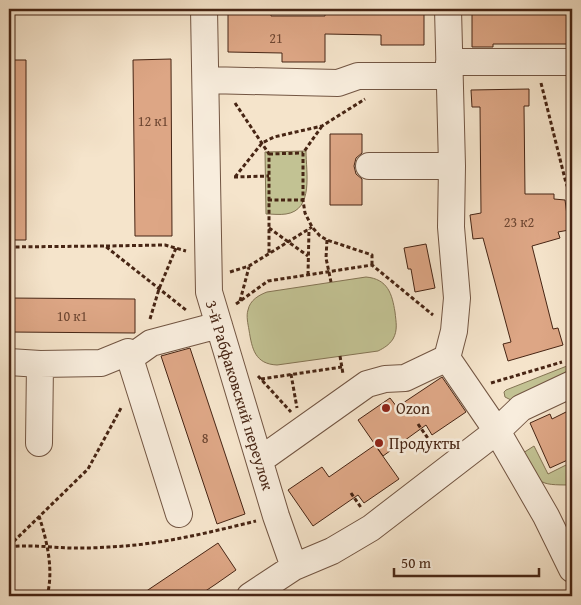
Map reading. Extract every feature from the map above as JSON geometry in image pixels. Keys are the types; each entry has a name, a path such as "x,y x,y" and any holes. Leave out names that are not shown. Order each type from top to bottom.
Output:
{"street":[{"name":"3-й Рабфаковский переулок","path":"204,9 213,81 207,177 209,292 214,323 294,567"},
{"path":"448,9 452,166 451,227 457,298 454,331 447,358 497,431 546,516 572,570"},
{"path":"213,81 338,83 358,76 391,76 449,69 572,62"},
{"path":"369,166 452,166"},
{"path":"134,369 151,343 214,323"},
{"path":"9,362 40,364 101,363 128,352 179,514"},
{"path":"260,460 304,423 368,384 385,379 405,378 447,358"},
{"path":"39,443 40,364"},
{"path":"250,596 294,567 332,551 371,528 497,431 521,408 568,373"}],"path":[{"path":"538,63 541,84 566,183 572,198"},
{"path":"235,176 262,143 274,137 322,126 380,90 391,76"},
{"path":"213,81 269,154 268,255"},
{"path":"322,126 302,153 305,213 311,228 320,236 372,255 372,265"},
{"path":"269,154 302,153"},
{"path":"207,177 269,176"},
{"path":"268,200 303,200"},
{"path":"269,228 308,256"},
{"path":"9,247 165,245 176,248 209,268 249,266 311,228"},
{"path":"308,275 311,228"},
{"path":"327,240 326,258 331,282"},
{"path":"105,246 159,288 214,323 268,281 372,265 454,331"},
{"path":"159,288 176,248"},
{"path":"572,261 568,270 572,307"},
{"path":"240,301 249,266"},
{"path":"260,379 342,367"},
{"path":"9,546 88,469 134,369"},
{"path":"255,373 304,423"},
{"path":"469,389 568,373"},
{"path":"290,374 304,423"},
{"path":"418,424 448,468"},
{"path":"39,516 48,546 47,596"},
{"path":"9,546 26,544 73,548 111,547 182,539 276,516"}],"green space":[{"path":"306,151 307,179 305,198 301,205 295,211 286,214 266,214 265,152"},
{"path":"366,277 373,278 384,284 388,288 392,299 396,329 395,336 386,346 378,351 277,365 264,362 256,354 253,349 247,315 249,306 258,296 267,292"},
{"path":"572,364 572,375 513,401 505,397 504,392 506,390"},
{"path":"534,446 548,474 572,462 572,485 551,484 540,481 523,453"}],"building":[{"path":"228,9 271,9 271,16 325,16 325,9 424,9 424,45 381,45 381,35 325,34 325,62 282,62 282,53 228,52"},
{"path":"472,9 572,9 572,44 493,44 493,47 472,47"},
{"path":"171,59 172,236 135,236 133,60"},
{"path":"9,60 26,60 26,240 9,240"},
{"path":"529,89 529,106 524,106 525,194 554,194 554,199 565,200 569,230 558,232 560,238 532,246 553,329 558,328 563,345 508,361 503,344 511,342 483,238 473,239 470,215 481,213 480,107 472,107 471,90"},
{"path":"330,134 362,134 362,153 356,158 354,166 356,174 362,179 362,205 330,205"},
{"path":"426,244 435,288 415,292 411,269 408,269 404,248"},
{"path":"9,298 135,299 135,333 9,332"},
{"path":"190,348 245,514 217,524 161,356"},
{"path":"442,377 466,412 432,435 426,425 383,456 358,420 390,398 397,407"},
{"path":"572,409 572,458 550,468 530,423 550,414 552,419"},
{"path":"375,445 399,479 364,503 358,495 313,526 288,490 322,467 329,477"},
{"path":"218,543 236,570 216,584 198,596 139,596"}],"place":[{"name":"Ozon","path":"386,408"},
{"name":"Продукты","path":"379,443"}]}
